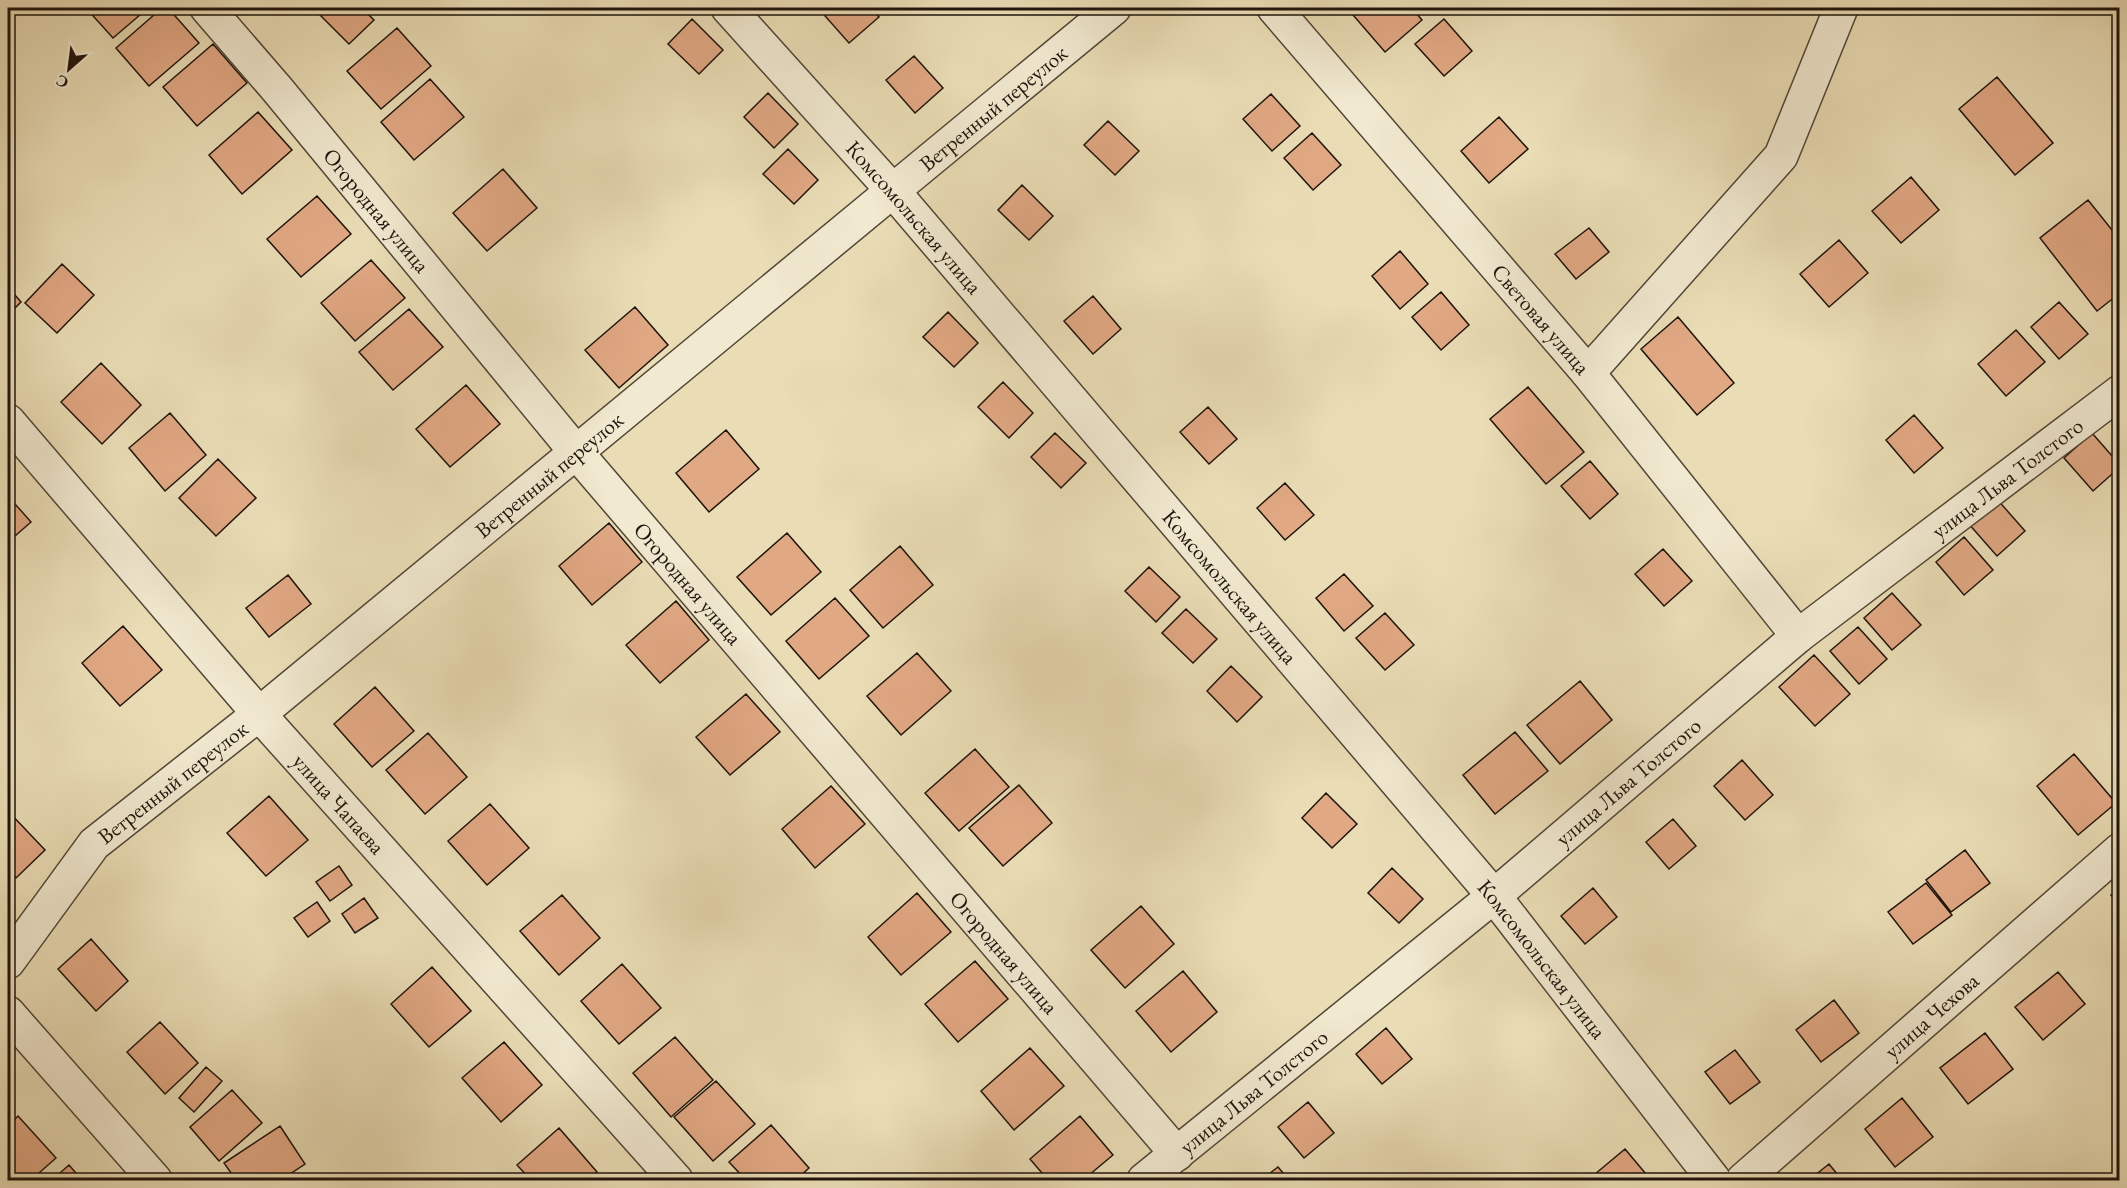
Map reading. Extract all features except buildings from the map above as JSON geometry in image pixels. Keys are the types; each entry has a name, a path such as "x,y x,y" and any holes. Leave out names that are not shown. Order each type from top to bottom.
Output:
{"street":[{"name":"Огородная улица","path":"207,8 277,89 576,452 1177,1154"},
{"name":"Комсомольская улица","path":"728,8 893,191 1494,896 1714,1180"},
{"name":"Ветренный переулок","path":"8,962 94,844 259,714 1114,8"},
{"name":"Световая улица","path":"1274,8 1588,373 1798,636"},
{"path":"1588,373 1781,156 1841,8"},
{"name":"улица Льва Толстого","path":"1144,1180 1494,896 1798,636 2120,392"},
{"name":"улица Чапаева","path":"8,421 259,714 676,1180"},
{"name":"улица Чехова","path":"1743,1180 2120,850"},
{"path":"8,1013 155,1180"}]}
